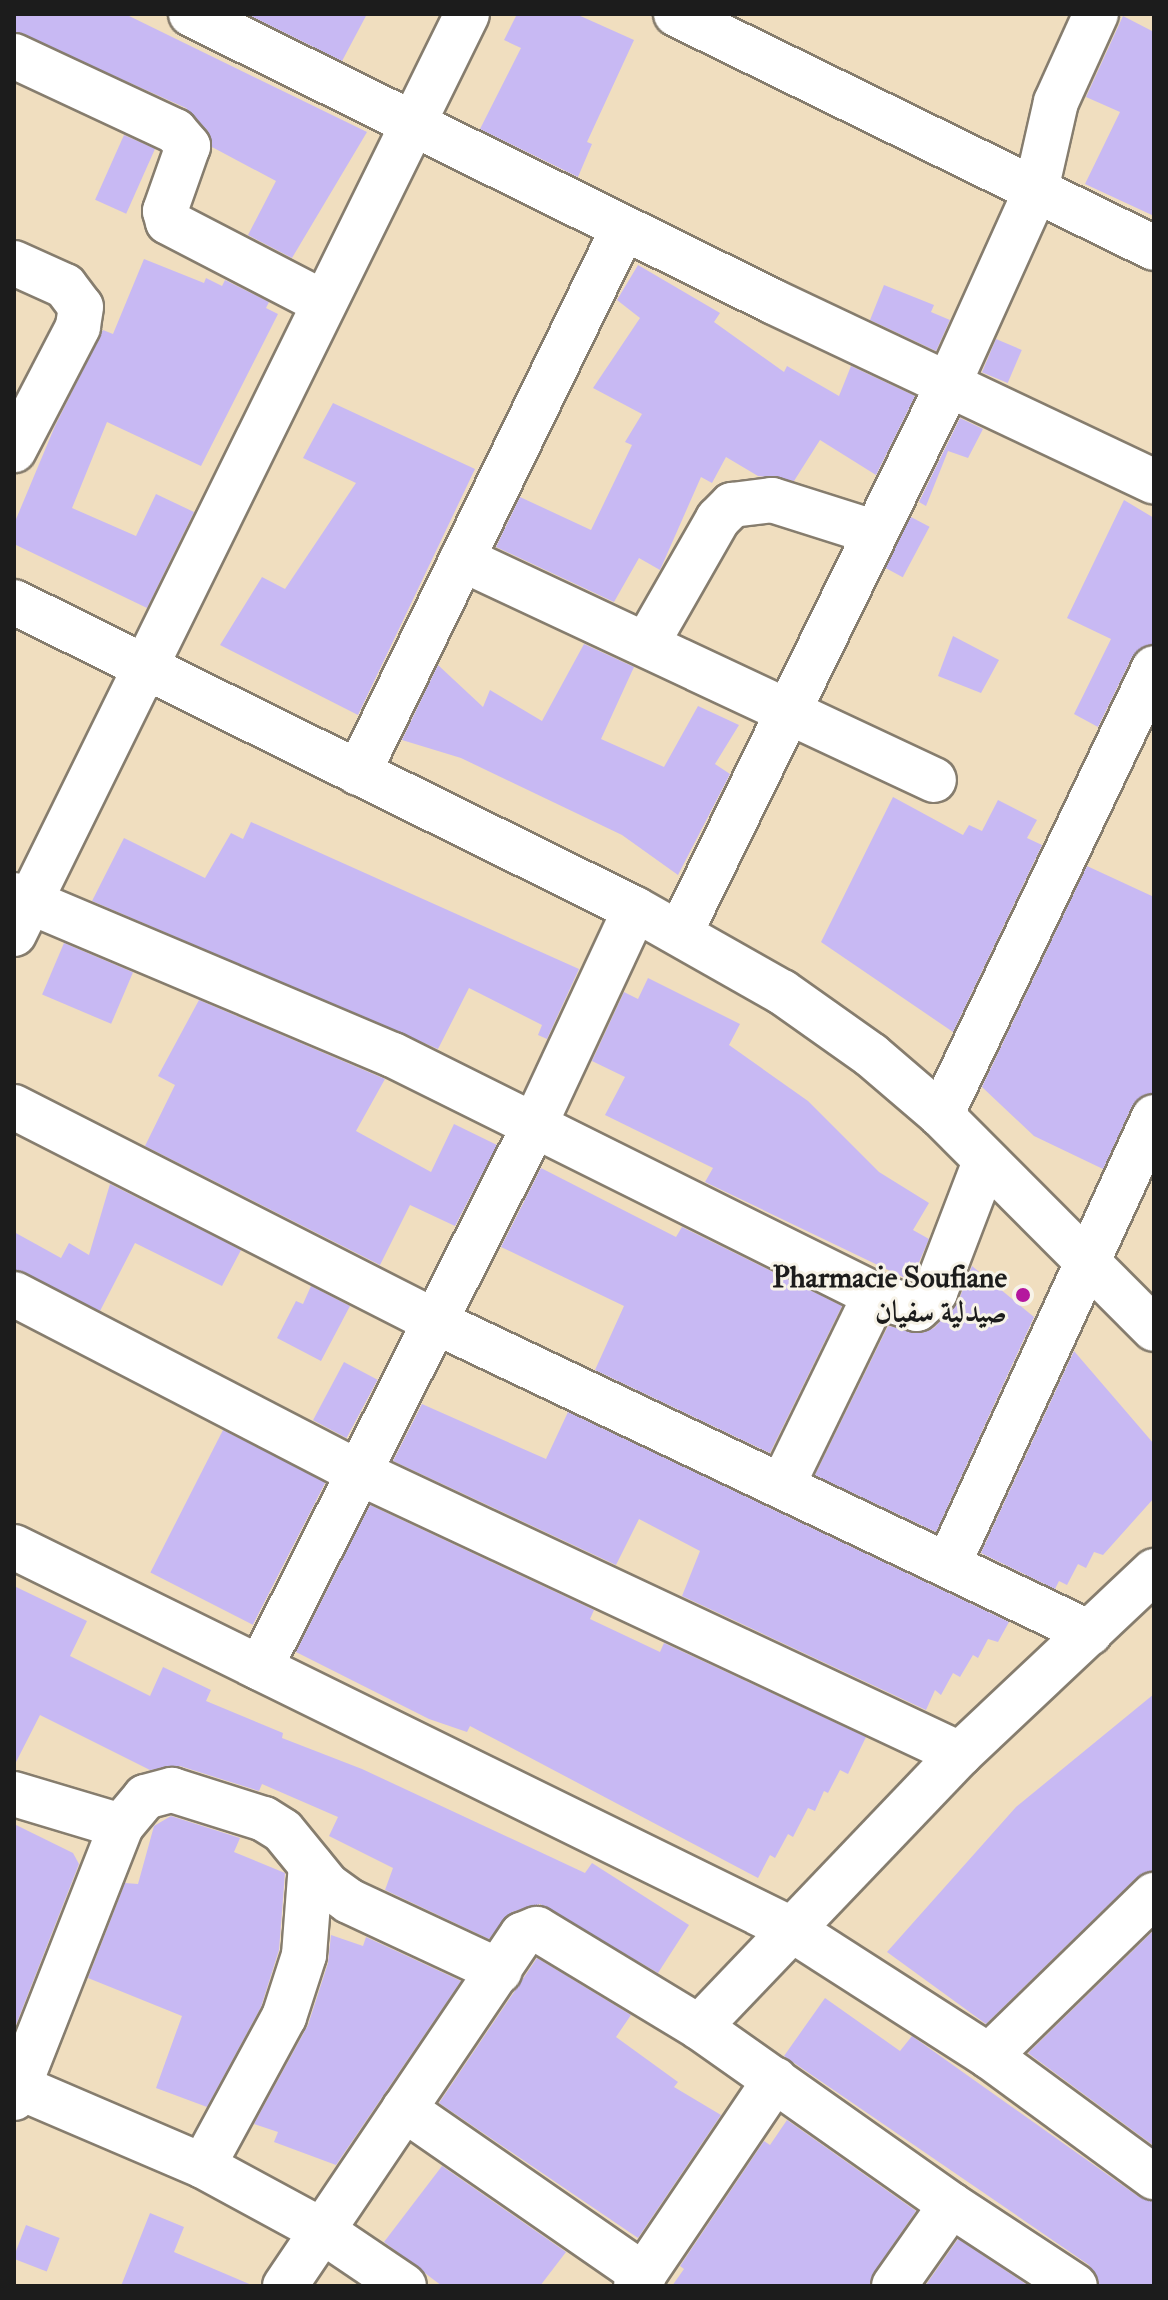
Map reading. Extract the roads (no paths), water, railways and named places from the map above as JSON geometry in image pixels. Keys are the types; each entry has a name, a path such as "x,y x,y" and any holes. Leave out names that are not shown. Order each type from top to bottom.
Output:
{"street":[{"path":"191,14 623,229 1154,482"},
{"path":"467,14 145,667 19,911 281,1004 875,1295 917,1309 927,1304 985,1162"},
{"path":"676,14 1154,248"},
{"path":"680,933 873,532 949,383 1036,190 1056,102 1096,14"},
{"path":"14,56 175,131 188,146 165,211 168,222 324,303"},
{"path":"358,773 623,229"},
{"path":"14,263 65,286 81,307 78,327 14,450"},
{"path":"647,643 718,519 732,505 772,500 873,532"},
{"path":"462,559 787,708 934,780"},
{"path":"14,602 635,909 782,992 871,1055 941,1115 1154,1329"},
{"path":"941,1115 1154,668"},
{"path":"260,1668 356,1471 436,1322 534,1126 635,909"},
{"path":"14,1107 436,1322 1090,1633"},
{"path":"948,1565 1087,1260 1138,1190 1154,1117"},
{"path":"14,1294 356,1471 960,1754"},
{"path":"782,1486 875,1295"},
{"path":"14,1547 791,1929 989,2056 1154,2177"},
{"path":"699,2027 960,1754 1154,1571"},
{"path":"404,2286 321,2230 203,2166 16,2090 121,1826 145,1797 172,1790 264,1819 283,1831 311,1865 349,1901 499,1971"},
{"path":"14,1794 121,1826"},
{"path":"203,2166 284,2017 304,1955 311,1865"},
{"path":"989,2056 1154,1895"},
{"path":"285,2286 522,1935 537,1929 550,1933 699,2027 951,2205 1075,2286"},
{"path":"404,2109 640,2280 775,2080"},
{"path":"894,2286 951,2205"}],"place":[{"name":"Pharmacie Soufiane صيدلية سفيان","path":"1023,1295"}]}
